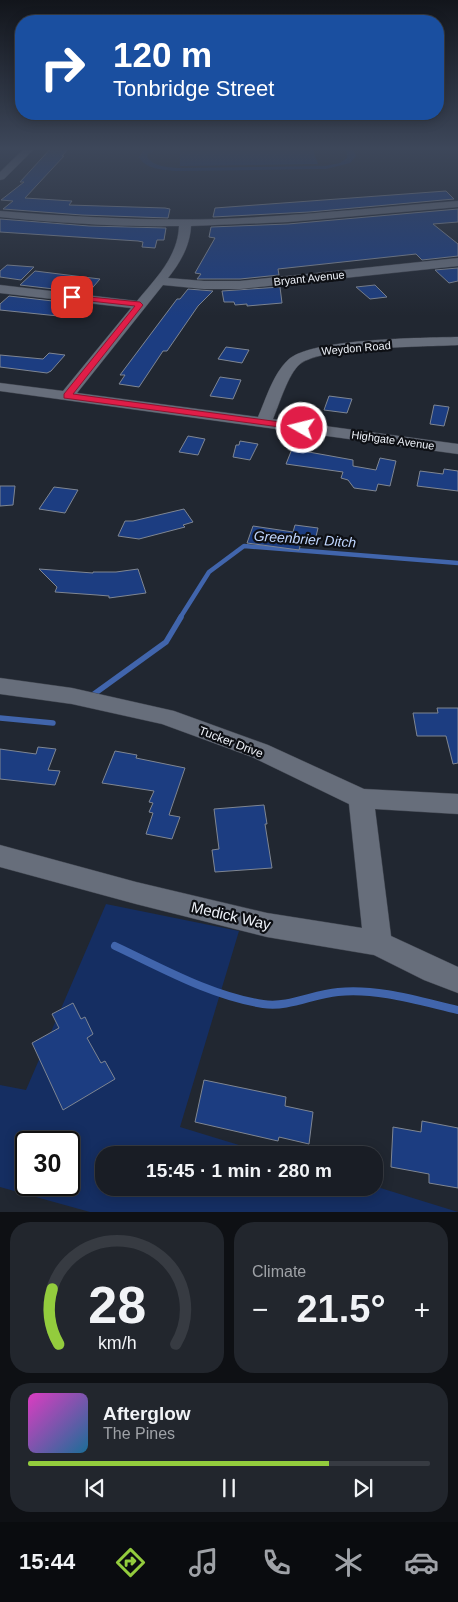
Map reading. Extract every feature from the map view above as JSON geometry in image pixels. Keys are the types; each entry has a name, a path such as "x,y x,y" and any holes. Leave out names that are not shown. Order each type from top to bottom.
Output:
{"street":[{"path":"0,214 84,221 186,223 297,217 458,204"},
{"path":"68,396 160,281 181,248 186,232 186,223"},
{"name":"Bryant Avenue","path":"160,281 204,285 240,285 458,262"},
{"path":"0,289 140,305"},
{"name":"Weydon Road","path":"264,422 289,368 296,360 308,354 339,348 458,341"},
{"name":"Highgate Avenue","path":"0,387 458,449"},
{"name":"Tucker Drive","path":"0,686 72,696 166,717 260,752 361,799 458,804"},
{"path":"361,799 378,943"},
{"name":"Medick Way","path":"0,856 136,893 267,925 378,943 434,971 458,980"}],"shaded area":[{"path":"106,904 239,931 180,1127 242,1146 95,1146 95,1196 383,1196 383,1189 458,1212 90,1212 32,1196 80,1196 80,1131 15,1131 15,1191 0,1187 0,1085 26,1090"}],"building":[{"path":"10,204 70,204 69,205 170,209 168,218 82,215 3,209"},
{"path":"275,204 403,204 309,212 213,217 215,208"},
{"path":"458,209 458,222 433,224 458,244 458,256 422,260 416,254 278,269 279,275 240,279 197,279 201,274 195,273 215,238 209,237 211,227 288,224"},
{"path":"0,219 89,226 166,228 164,240 157,240 155,248 142,247 143,242 138,241 0,232"},
{"path":"7,265 34,267 21,280 0,277 0,271"},
{"path":"458,268 458,281 449,283 435,270"},
{"path":"35,271 100,279 88,293 20,285"},
{"path":"375,285 387,297 370,299 356,287"},
{"path":"280,287 282,303 247,306 247,304 235,305 234,302 224,302 222,291"},
{"path":"188,289 213,291 198,306 167,351 163,351 139,387 119,384 125,375 120,375 177,299 180,299"},
{"path":"9,296 79,304 68,317 0,310 0,304"},
{"path":"226,347 249,350 242,363 218,359"},
{"path":"49,353 65,355 47,373 0,367 0,355 43,359"},
{"path":"220,377 241,380 233,399 210,396"},
{"path":"329,396 352,399 347,413 324,410"},
{"path":"434,405 449,407 444,426 430,424"},
{"path":"188,436 205,439 198,455 179,452"},
{"path":"240,441 258,444 250,460 233,457 236,445 239,445"},
{"path":"292,449 353,460 353,466 376,470 380,458 396,461 390,486 378,484 376,491 354,488 348,480 341,478 343,472 286,464"},
{"path":"444,469 458,471 458,491 417,486 420,471 443,474"},
{"path":"0,486 15,486 13,505 0,506"},
{"path":"54,487 78,490 65,513 39,509"},
{"path":"184,509 193,522 183,525 185,527 139,539 118,536 125,521 133,521"},
{"path":"295,525 318,528 315,541 302,539 299,550 247,543 253,526 293,532"},
{"path":"39,569 93,573 138,569 146,593 109,598 109,596 55,592 57,587"},
{"path":"437,708 458,708 458,763 453,764 446,736 417,736 413,713 438,713"},
{"path":"38,747 56,749 48,770 60,771 55,785 0,779 0,749 36,754"},
{"path":"115,751 137,755 136,758 185,768 169,815 180,817 172,839 146,834 153,813 149,812 153,803 149,802 154,791 102,783"},
{"path":"264,805 272,868 215,872 212,850 219,849 214,809"},
{"path":"73,1003 81,1019 85,1017 93,1034 87,1038 101,1063 105,1061 115,1079 63,1110 32,1043 59,1028 52,1014"},
{"path":"204,1080 286,1097 285,1106 313,1112 309,1144 279,1137 278,1141 195,1122"},
{"path":"422,1121 458,1128 458,1188 429,1183 429,1174 391,1167 393,1127 421,1132"}],"waterway":[{"name":"Greenbrier Ditch","path":"180,618 209,572 244,546 458,563"},
{"name":"Greenbrier Ditch","path":"94,694 166,642 181,617"},
{"path":"0,718 53,723"},
{"path":"115,946 206,988 225,995 263,1004 282,1004 329,993 353,991 398,996 458,1010"}],"route":[{"path":"72,297 140,305 68,396 302,428"}]}
